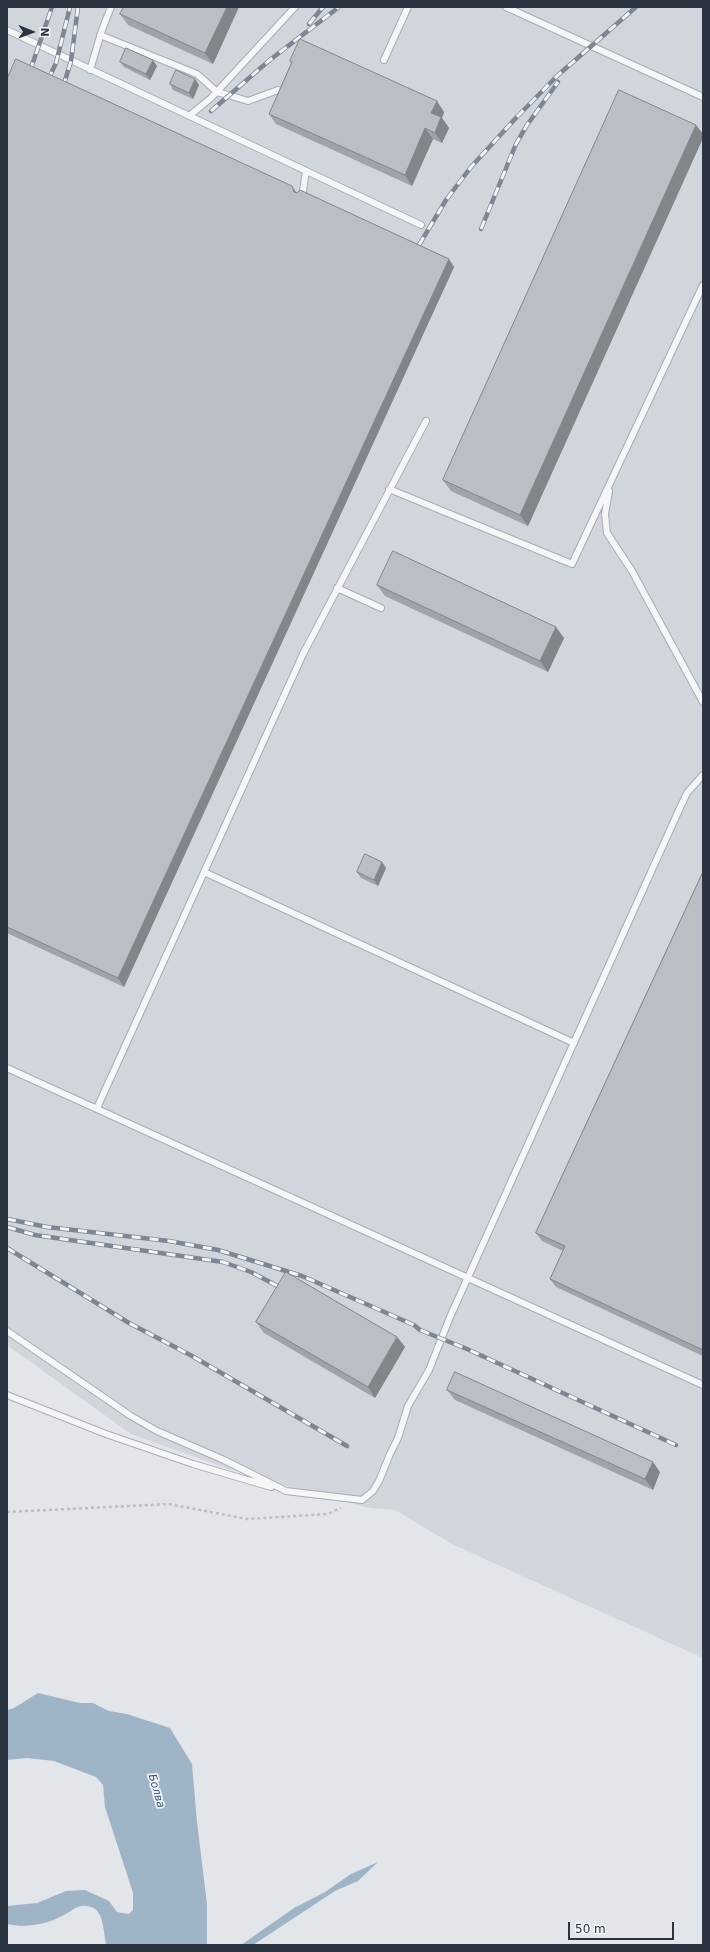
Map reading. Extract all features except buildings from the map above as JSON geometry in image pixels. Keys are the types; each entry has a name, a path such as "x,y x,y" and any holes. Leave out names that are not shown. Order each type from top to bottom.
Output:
{"lane":[{"path":"90,70 100,35 111,7"},
{"path":"189,116 217,92 295,7"},
{"path":"384,60 408,7"},
{"path":"506,7 703,97"},
{"path":"7,30 421,225"},
{"path":"100,35 197,74 217,92 248,101 278,90"},
{"path":"302,197 306,171"},
{"path":"389,489 572,564 703,285"},
{"path":"97,1108 302,654 426,421"},
{"path":"612,479 604,514 607,532 632,571 703,702"},
{"path":"337,588 381,608"},
{"path":"7,1395 106,1434 193,1464 286,1491 362,1500 373,1491 398,1438 408,1406 429,1370 468,1277 679,810 688,793 703,775"},
{"path":"204,872 574,1043"},
{"path":"7,1068 703,1385"},
{"path":"7,1331 131,1416 156,1431 224,1460 286,1491"}],"path":[{"path":"7,1512 169,1504 247,1519 328,1514 362,1500"}],"shaded area":[{"path":"7,7 703,7 703,1658 452,1544 395,1510 370,1508 318,1495 226,1468 131,1434 7,1345"}],"water":[{"name":"Болва","path":"38,1693 80,1703 93,1703 109,1711 127,1714 170,1728 192,1764 197,1822 207,1904 207,1945 106,1945 103,1924 98,1912 95,1909 85,1906 81,1906 42,1924 21,1926 7,1924 7,1906 37,1903 66,1891 85,1890 109,1901 117,1912 129,1914 133,1910 133,1893 105,1807 103,1785 96,1777 54,1761 27,1758 7,1760 7,1710 14,1708"},
{"path":"378,1862 358,1881 335,1891 253,1945 241,1945 294,1908 325,1892 351,1874"}],"railway":[{"path":"30,71 52,7"},
{"path":"48,80 56,63 70,7"},
{"path":"63,87 71,61 78,7"},
{"path":"309,24 323,7"},
{"path":"211,111 271,59 339,7"},
{"path":"419,245 446,200 471,167 557,76 636,7"},
{"path":"481,229 516,144 527,125 558,82"},
{"path":"7,1219 47,1227 169,1241 218,1250 302,1276 414,1325 420,1330 467,1349 676,1445"},
{"path":"7,1227 35,1235 223,1262 251,1272 283,1289"},
{"path":"7,1248 129,1323 192,1356 347,1446"}]}
